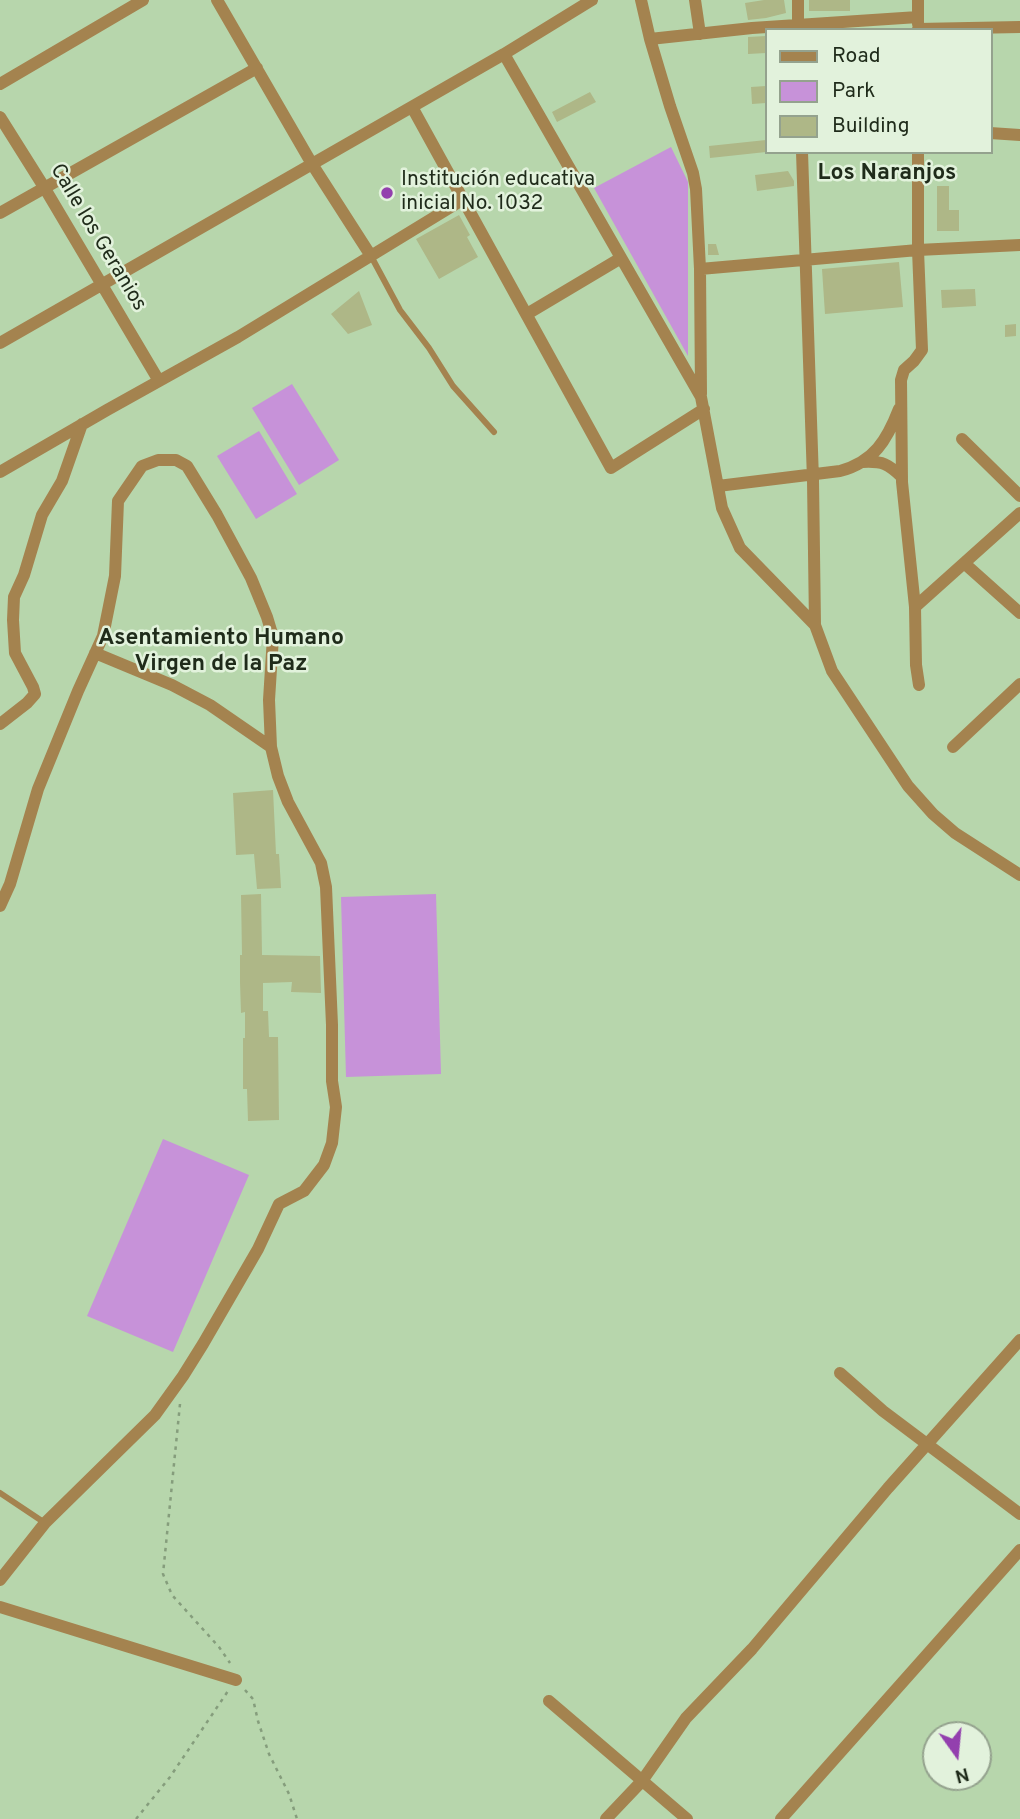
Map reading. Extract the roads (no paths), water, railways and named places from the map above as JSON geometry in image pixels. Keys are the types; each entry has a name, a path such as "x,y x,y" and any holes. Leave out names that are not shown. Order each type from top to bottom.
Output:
{"street":[{"path":"0,84 142,0"},
{"path":"217,0 312,164 371,256"},
{"path":"0,343 504,54 592,0"},
{"path":"641,0 650,39 696,189 703,403 722,508 740,548 815,625"},
{"path":"695,0 700,33"},
{"path":"798,0 798,27 1020,27"},
{"path":"918,0 918,25"},
{"path":"650,39 764,29"},
{"path":"504,54 703,403"},
{"path":"0,213 257,68"},
{"path":"412,107 611,468 703,403"},
{"name":"Calle los Geranios","path":"0,117 159,380"},
{"path":"992,133 1020,135"},
{"path":"802,154 813,475 815,625 832,671 908,786 933,814 955,833 1020,875"},
{"path":"918,154 922,350 904,370 901,380 901,404 902,477 915,607 919,685"},
{"path":"0,472 238,337 464,199"},
{"path":"700,269 918,250 1020,245"},
{"path":"527,314 621,258"},
{"path":"718,486 853,468 878,449 891,430 901,404"},
{"path":"0,724 35,694 15,653 14,597 24,575 41,515 62,481 82,424"},
{"path":"962,439 1020,496"},
{"path":"0,906 10,884 38,789 103,636 115,576 118,501 142,466 158,460 176,460 187,466 217,515 251,578 273,637 269,700 271,747 288,802 321,863 326,887 335,1107 332,1143 324,1165 304,1191 279,1204 258,1249 203,1344 155,1415 45,1523 0,1580"},
{"path":"863,462 883,462 902,477"},
{"path":"915,607 1020,513"},
{"path":"964,563 1020,613"},
{"path":"0,605 14,597"},
{"path":"95,653 172,685 210,705 271,747"},
{"path":"953,747 1020,684"},
{"path":"606,1819 642,1781 686,1718 752,1649 888,1488 1020,1340"},
{"path":"839,1373 883,1411 1020,1514"},
{"path":"781,1819 1020,1550"},
{"path":"0,1607 236,1680"},
{"path":"548,1701 687,1819"}],"lane":[{"path":"371,256 400,310 453,386 494,432"},
{"path":"0,1493 45,1523"}],"place":[{"name":"Institución educativa inicial No. 1032","path":"387,193"}],"district":[{"name":"Los Naranjos","path":"887,174"},
{"name":"Asentamiento Humano Virgen de la Paz","path":"221,652"}]}
